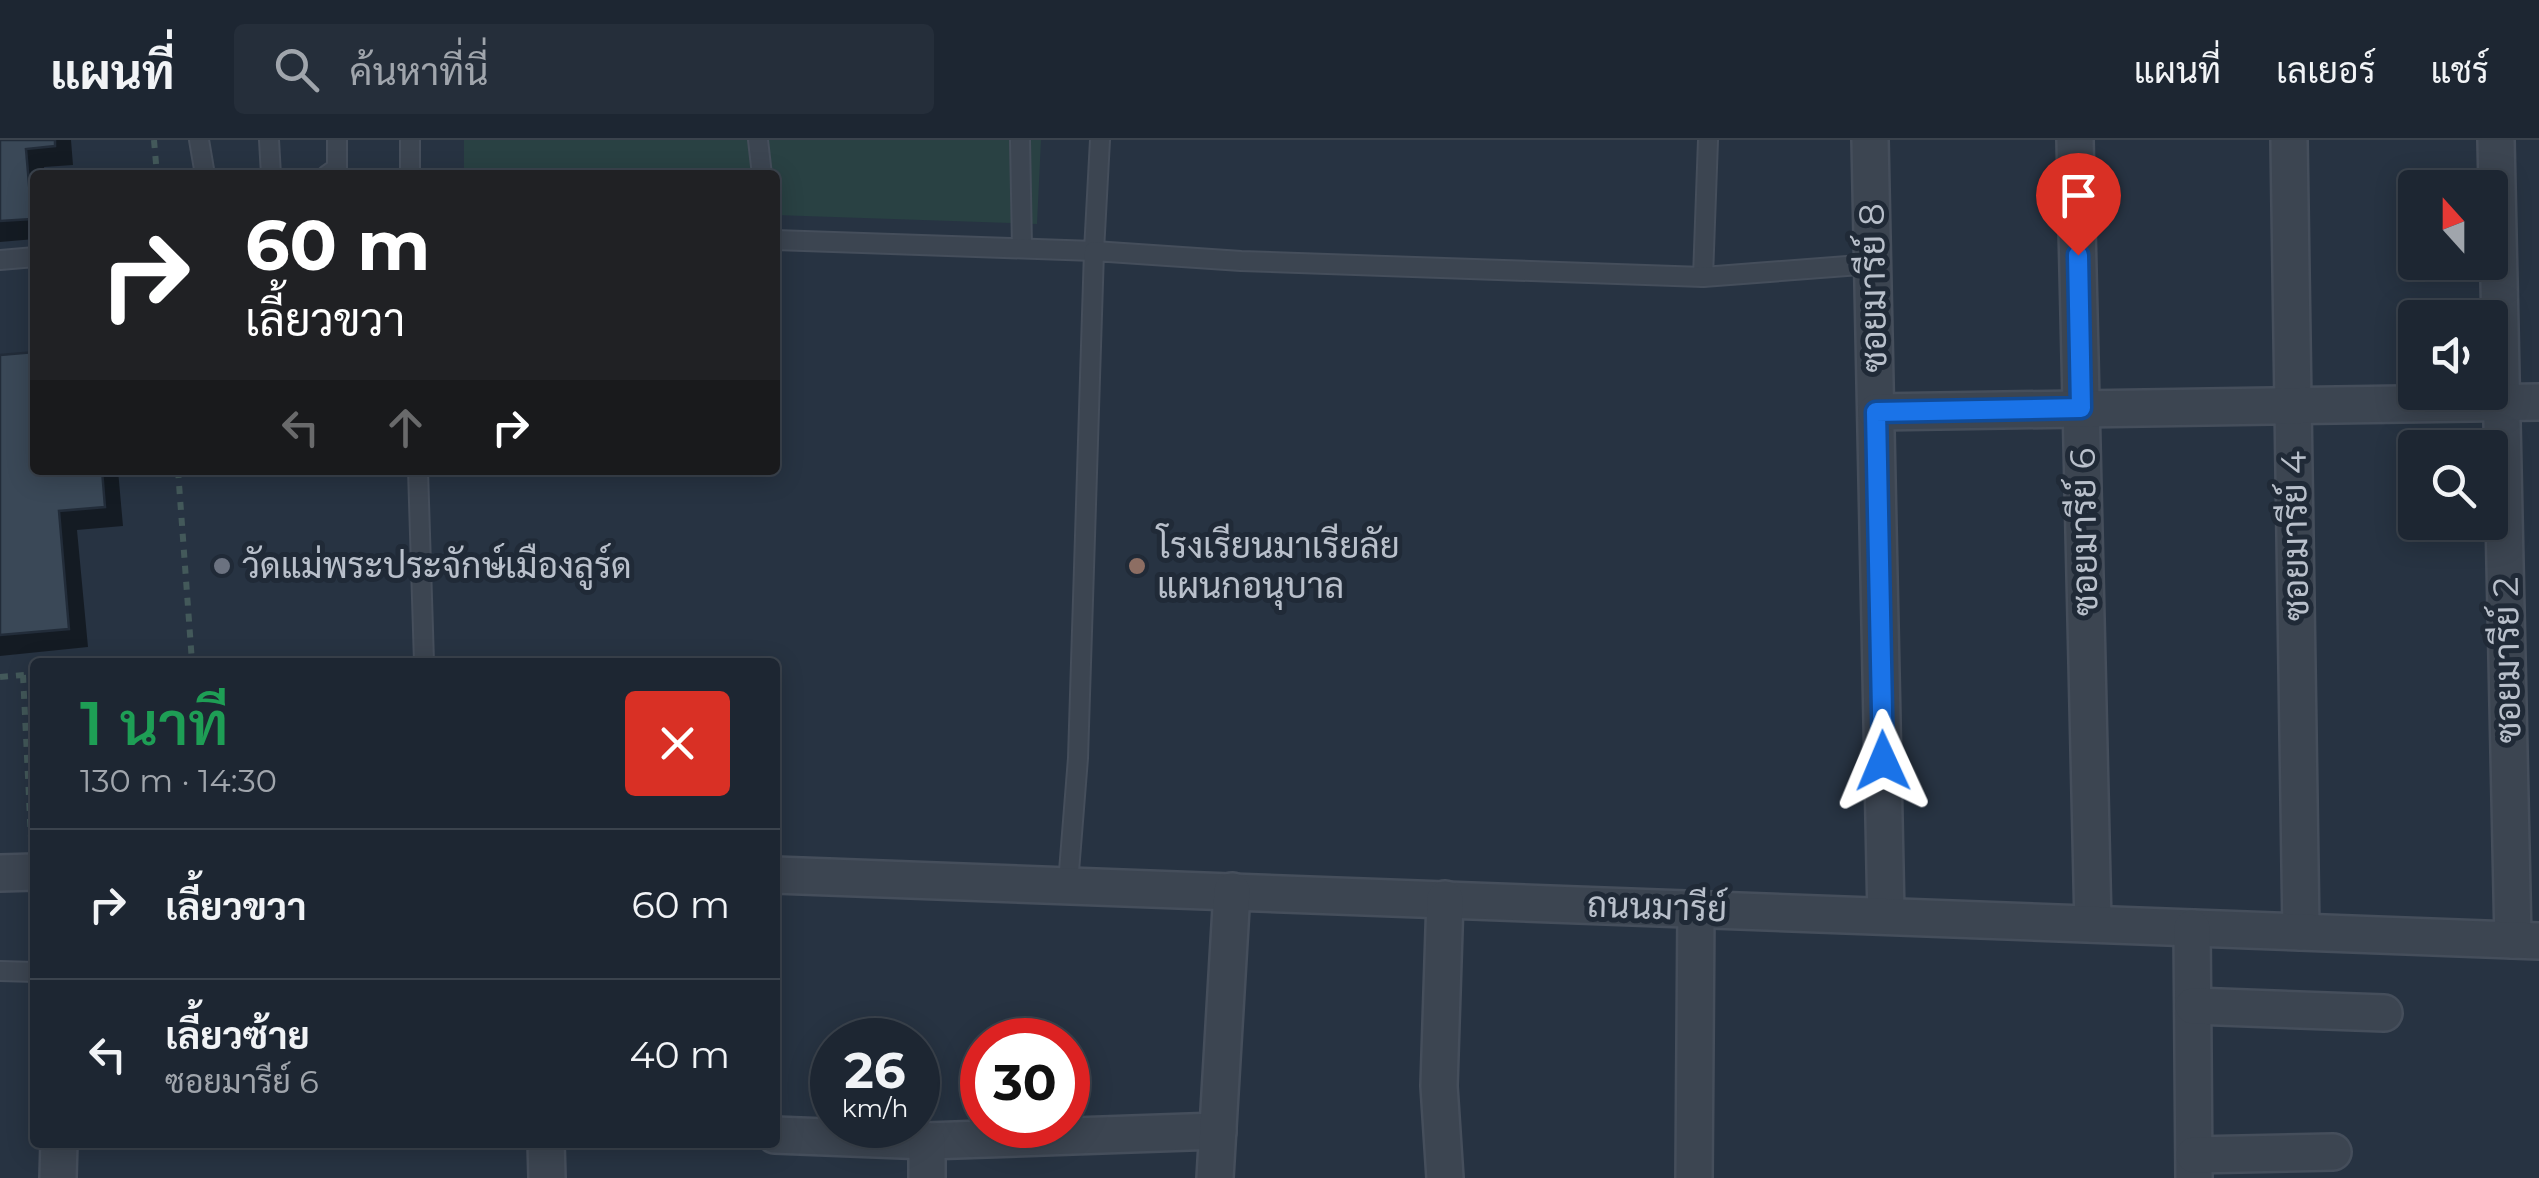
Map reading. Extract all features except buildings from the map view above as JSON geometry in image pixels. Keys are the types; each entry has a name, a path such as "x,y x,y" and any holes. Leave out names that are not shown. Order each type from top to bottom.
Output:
{"street":[{"name":"ซอยมารีย์ 8","path":"1870,140 1886,916"},
{"name":"ซอยมารีย์ 6","path":"2076,140 2093,924"},
{"name":"ซอยมารีย์ 4","path":"2288,140 2300,932"},
{"name":"ซอยมารีย์ 2","path":"2496,140 2500,300"},
{"path":"2508,402 2539,402"},
{"path":"1876,412 2398,403"},
{"name":"ซอยมารีย์ 2","path":"2502,410 2526,940"},
{"name":"ถนนมารีย์","path":"780,875 2526,940"},
{"path":"1214,1178 1232,891"},
{"path":"1445,899 1439,1086 1445,1178"},
{"path":"1694,1178 1696,909"},
{"path":"2192,928 2194,1166 2333,1152"},
{"path":"2193,1006 2384,1013"},
{"path":"940,1140 1218,1131"},
{"path":"780,1135 810,1136"},
{"path":"58,1178 60,1148"},
{"path":"546,1148 546,1178"},
{"path":"926,1178 927,1148"}],"lane":[{"path":"200,140 204,170"},
{"path":"269,140 271,170"},
{"path":"334,170 337,140"},
{"path":"410,140 410,170"},
{"path":"758,140 761,170"},
{"path":"1020,140 1022,247"},
{"path":"1068,884 1078,758 1100,140"},
{"path":"1703,277 1708,140"},
{"path":"780,240 1703,277 1873,264"},
{"path":"0,260 30,257"},
{"path":"418,475 424,658"},
{"path":"0,971 30,972"}],"path":[{"path":"154,140 157,170"},
{"path":"178,475 192,658"},
{"path":"0,676 30,674"},
{"path":"22,873 24,675"}],"green space":[{"path":"464,140 1041,140 1037,224 780,215 780,170 464,170"}],"place":[{"name":"วัดแม่พระประจักษ์เมืองลูร์ด","path":"222,566"},
{"name":"โรงเรียนมาเรียลัย แผนกอนุบาล","path":"1137,566"}],"route":[{"path":"1883,761 1876,412 2081,408 2078,255"}]}
